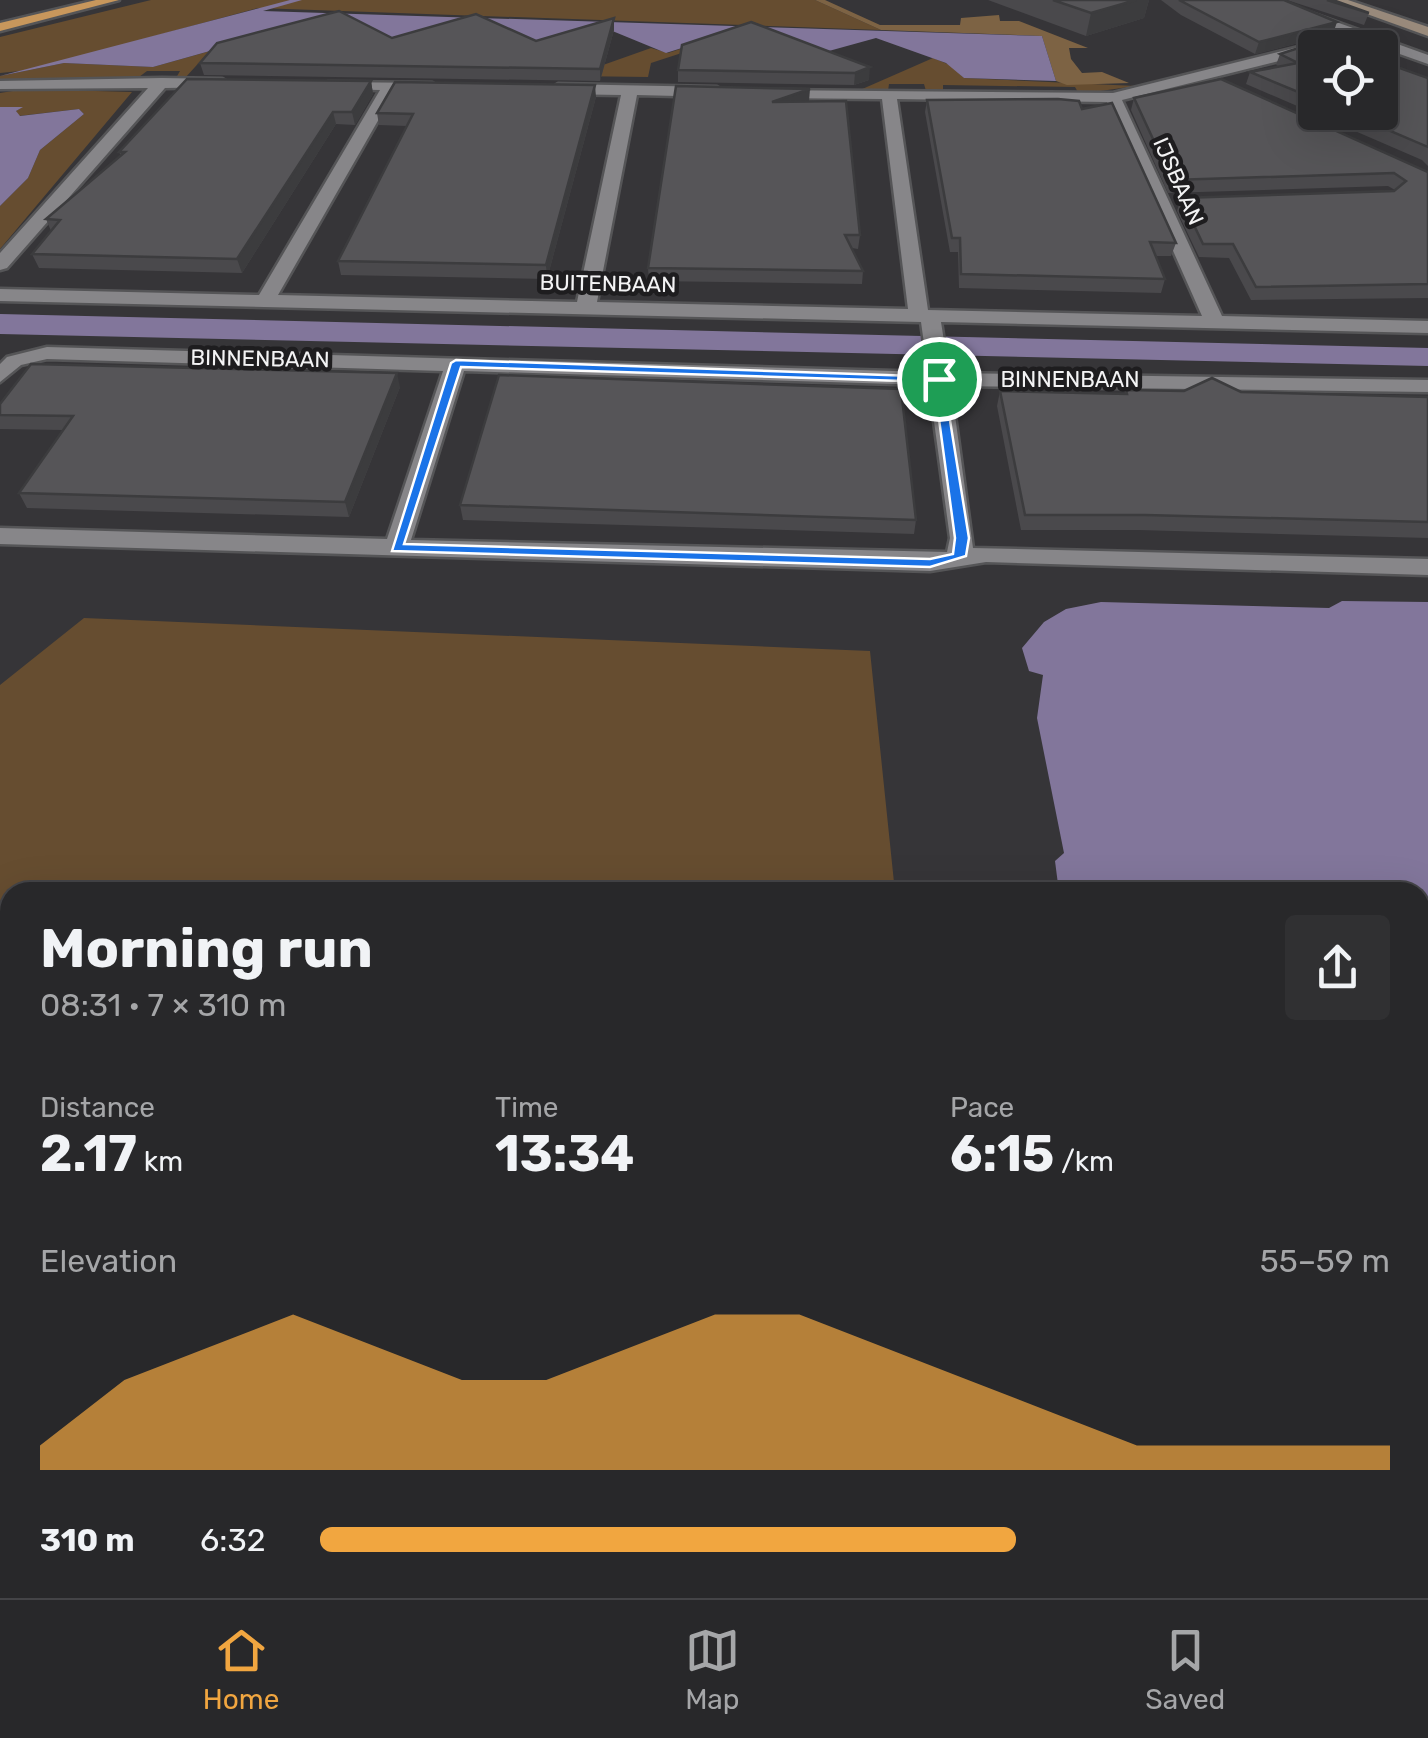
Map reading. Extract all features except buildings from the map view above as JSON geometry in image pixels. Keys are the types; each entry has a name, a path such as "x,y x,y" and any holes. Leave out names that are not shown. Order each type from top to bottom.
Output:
{"highway":[{"path":"0,15 64,0"},
{"path":"0,26 112,0"}],"main road":[{"path":"1335,0 1428,32"}],"street":[{"path":"1263,0 1344,30"},
{"path":"1398,49 1428,60"},
{"path":"753,93 1113,98 1298,51"},
{"path":"1200,74 1224,85"},
{"path":"0,264 162,82"},
{"path":"0,85 236,84"},
{"path":"314,85 442,87"},
{"path":"266,300 390,86"},
{"path":"544,89 735,92"},
{"path":"586,308 630,90"},
{"path":"889,95 938,370 962,538 960,556"},
{"name":"IJSBAAN","path":"1113,98 1170,202 1215,323"},
{"name":"BUITENBAAN","path":"0,295 927,320 1215,323"},
{"path":"1215,323 1428,327"},
{"name":"BINNENBAAN","path":"0,376 14,362 47,353 938,370 1428,386"},
{"path":"396,548 456,363"},
{"path":"0,536 930,563 960,556 1428,566"}],"shaded area":[{"path":"151,0 815,0 881,30 258,8 30,70 0,73 0,37"},
{"path":"302,0 263,11 1042,36 1056,81 964,78 946,63 876,38 818,54 729,33 666,53 610,30 544,44 393,42 306,24 153,67 64,63 0,76"},
{"path":"815,0 825,0 880,25 960,25 961,18 999,15 1000,21 1019,21 1088,48 1069,48 1071,59 1082,73 1102,72 1129,83 1067,85 1056,81 1042,36 881,30"},
{"path":"322,20 334,21 205,56 185,78 176,78 180,71 147,71 139,77 0,80 0,76 64,63 153,67"},
{"path":"736,31 743,33 651,63 648,77 572,76 651,48 668,53"},
{"path":"933,58 950,65 964,78 1136,86 1079,94 1075,87 943,85 943,91 926,91 924,84 889,84 888,91 860,90"},
{"path":"25,89 132,92 0,249 0,206 28,178 40,150 84,114 79,109 18,116 16,111 22,107 0,107 0,93"},
{"path":"0,107 23,107 16,111 20,116 79,109 84,114 40,150 28,178 0,206"},
{"path":"0,314 1428,348 1428,366 0,334"},
{"path":"1342,601 1428,602 1428,882 1058,882 1055,861 1064,853 1037,718 1043,675 1029,671 1022,648 1044,622 1066,609 1101,602 1329,608"},
{"path":"84,618 870,651 894,882 0,882 0,685"}],"route":[{"path":"456,363 939,379 962,538 960,556 930,563 396,548 456,363"}]}
